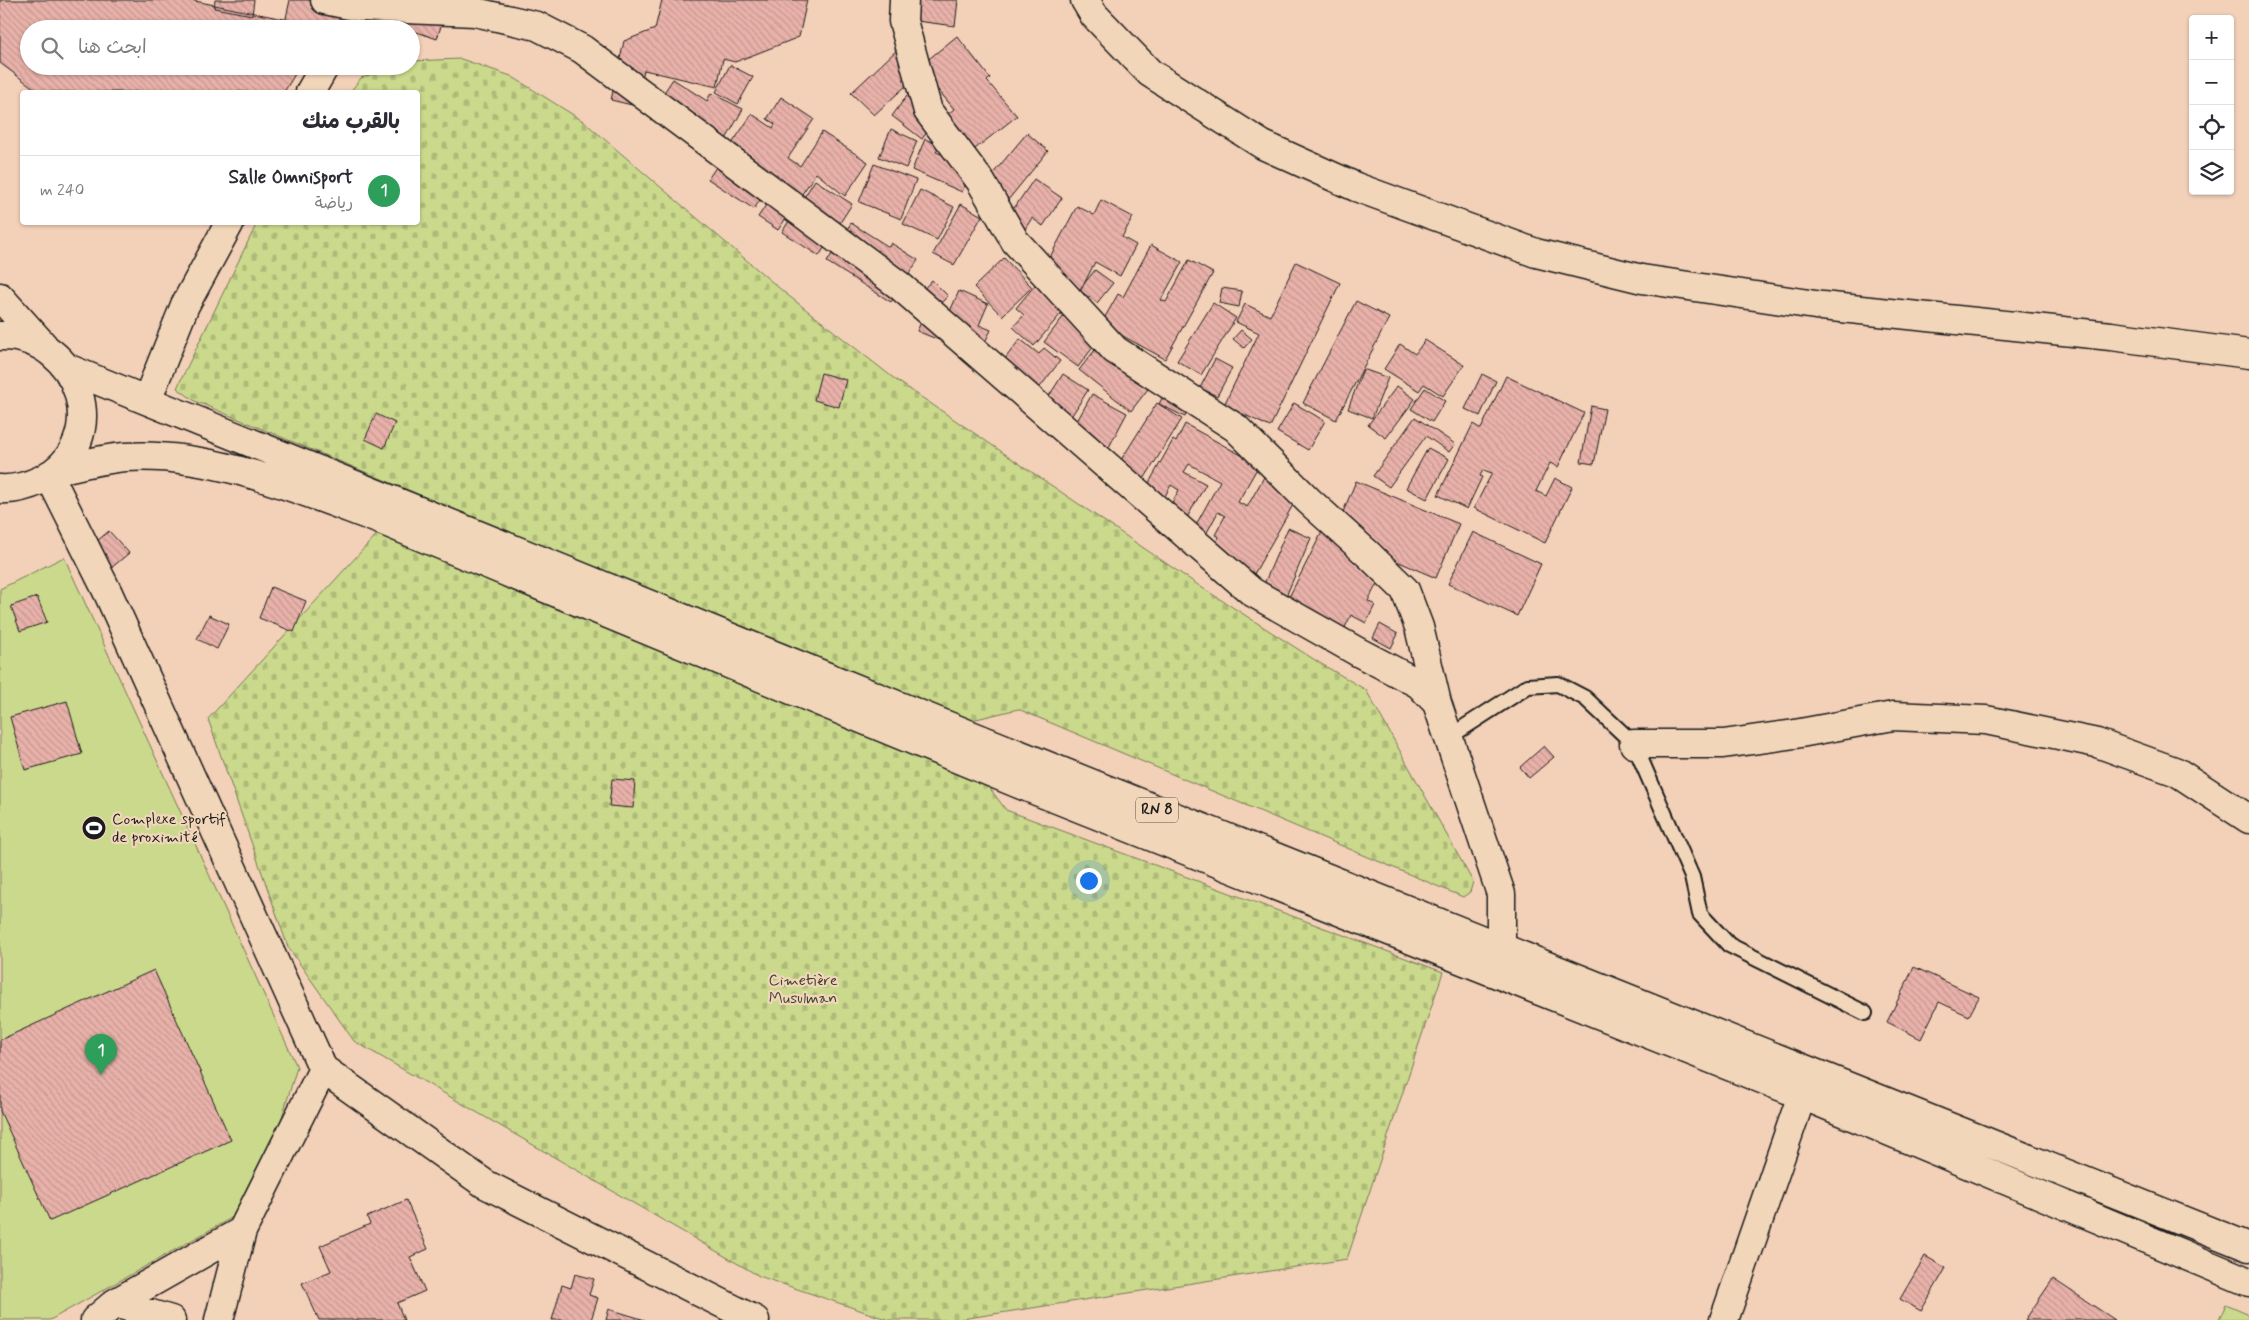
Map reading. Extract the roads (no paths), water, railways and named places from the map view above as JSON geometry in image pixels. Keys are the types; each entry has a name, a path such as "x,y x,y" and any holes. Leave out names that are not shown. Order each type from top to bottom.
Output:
{"main road":[{"path":"325,0 352,18 386,5 478,6 537,26 582,49 900,286 1252,592 1419,684 1437,703"},
{"path":"904,0 904,21 928,111 981,182 1015,242 1115,350 1236,428 1309,501 1405,590 1419,627 1437,703 1501,894 1501,949"},
{"path":"1085,0 1094,15 1150,73 1263,145 1356,187 1536,253 1642,279 1822,306 2111,336 2249,354"},
{"path":"311,90 320,75"},
{"path":"147,400 186,305 228,225"},
{"path":"0,298 36,343"},
{"path":"0,329 36,343 61,360 73,376 80,395 82,416 78,436 70,454 33,480 0,507"},
{"path":"0,336 36,343"},
{"name":"RN 8","path":"67,368 1501,949 2249,1247"},
{"name":"RN 8","path":"33,480 124,457 172,459 230,468 279,483 383,521 1028,788 1802,1095 2249,1282"},
{"path":"33,480 108,593 323,1069 486,1184 756,1320"},
{"path":"1634,744 1723,744 1795,734 1892,716 1986,720 2097,744 2177,772 2249,819"},
{"path":"219,1320 242,1231 323,1069"},
{"path":"1724,1320 1802,1095"},
{"path":"105,1312 242,1231"},
{"path":"105,1312 171,1320"}],"lane":[{"path":"1449,737 1528,686 1558,684 1585,698 1634,744 1692,877 1700,914 1729,945 1865,1013"}],"place":[{"name":"Complexe sportif de proximité","path":"94,828"},
{"name":"Salle Omnisport","path":"101,1075"}],"park label":[{"name":"Cimetière Musulman","path":"803,989"}]}
